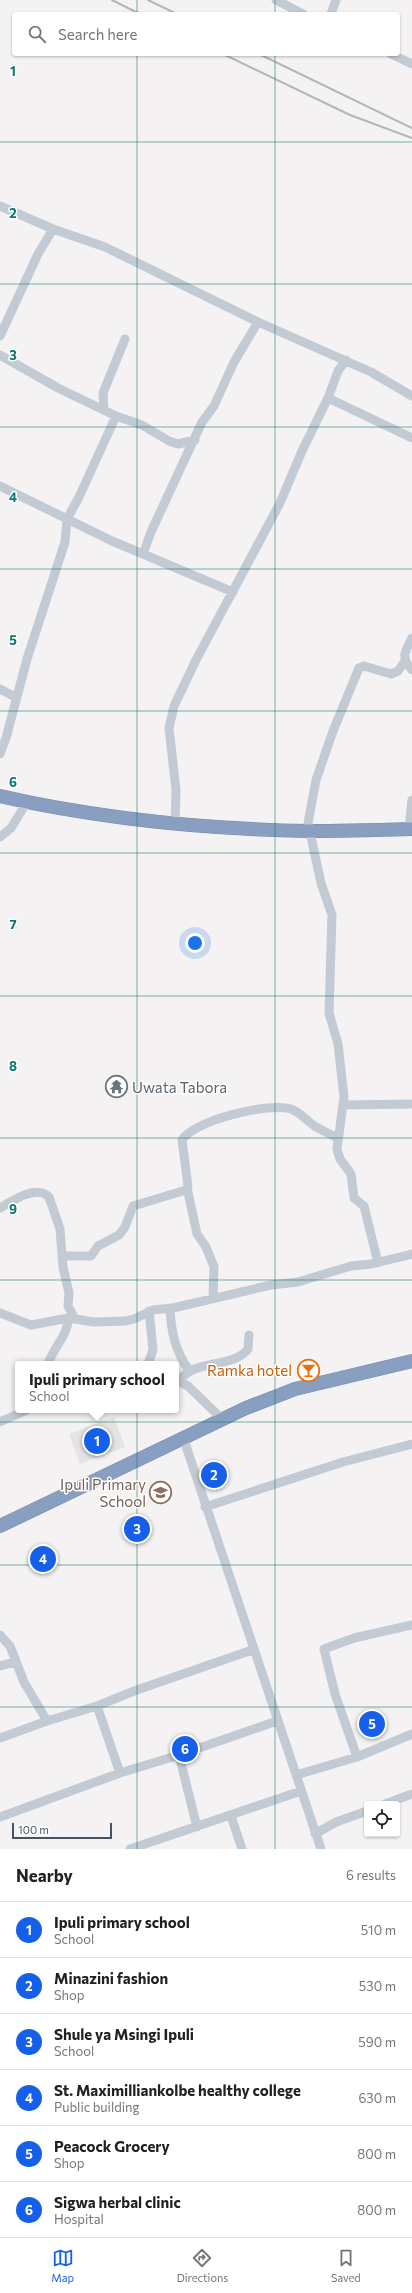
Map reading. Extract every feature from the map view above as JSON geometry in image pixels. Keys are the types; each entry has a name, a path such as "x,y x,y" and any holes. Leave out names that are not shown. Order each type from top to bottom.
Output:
{"highway":[{"path":"0,796 27,802 175,824 308,831 411,829"},
{"path":"0,1526 222,1418 295,1389 412,1361"}],"street":[{"path":"276,0 299,12"},
{"path":"332,12 336,0"},
{"path":"395,56 412,64"},
{"path":"0,206 53,229 105,247 258,322 371,372 412,396"},
{"path":"0,336 38,254 53,229"},
{"path":"143,554 151,532 195,440 202,422 214,406 238,356 258,322"},
{"path":"104,410 103,393 125,339"},
{"path":"0,355 58,388 116,416 142,425 169,441 178,444 195,440"},
{"path":"335,356 338,371"},
{"path":"175,824 176,790 169,728 174,706 199,654 234,592 280,503 310,433 328,398 338,371 346,360"},
{"path":"328,398 412,438"},
{"path":"0,754 6,738 16,697 65,542 67,519 80,497 116,416"},
{"path":"0,486 143,554 234,592"},
{"path":"412,638 404,655 405,661 412,670"},
{"path":"378,1263 364,1206 354,1198 351,1174 338,1155 338,1139 343,1105 338,1044 329,1013 333,917 321,883 316,852 308,831 310,805 316,780 333,731 359,668 364,666 391,674 398,671 405,661"},
{"path":"0,690 16,697"},
{"path":"411,829 412,800"},
{"path":"0,837 11,828 27,802"},
{"path":"343,1105 412,1104"},
{"path":"213,1297 214,1267 206,1246 197,1234 187,1188 182,1140 190,1132 214,1121 255,1110 287,1108 295,1111 318,1128 338,1139"},
{"path":"62,1256 91,1256 98,1246 119,1235 125,1227 134,1206 178,1193 187,1188"},
{"path":"0,1208 32,1193 40,1192 47,1194 58,1220 68,1293 68,1306 72,1319 66,1334 56,1346 49,1361"},
{"path":"0,1313 31,1325 72,1319 94,1322 126,1321 134,1319 149,1311 170,1308 271,1285 298,1282 353,1265 378,1263 412,1254"},
{"path":"170,1308 173,1338 180,1356 189,1370"},
{"path":"149,1311 153,1350 149,1361"},
{"path":"179,1379 189,1370 215,1364 242,1354 248,1349 249,1335"},
{"path":"179,1381 188,1386 222,1418"},
{"path":"0,1422 21,1413"},
{"path":"183,1437 252,1650 321,1849"},
{"path":"205,1507 343,1462 412,1444"},
{"path":"357,1757 335,1694 324,1649 354,1638 412,1625"},
{"path":"0,1634 10,1646 15,1662 30,1694 47,1721"},
{"path":"0,1738 47,1721 97,1706 134,1691 252,1650"},
{"path":"0,1666 15,1662"},
{"path":"97,1706 120,1773"},
{"path":"0,1817 120,1773 179,1755 277,1720"},
{"path":"296,1776 357,1757 412,1734"},
{"path":"179,1755 197,1827"},
{"path":"130,1849 301,1791"},
{"path":"393,1801 412,1794"},
{"path":"315,1834 336,1822 364,1812"},
{"path":"230,1816 242,1849"}],"shaded area":[{"name":"Ipuli Primary School","path":"114,1417 125,1447 80,1464 69,1434"}],"railway":[{"path":"112,0 136,12"},
{"path":"148,0 173,12"},
{"path":"227,56 350,115 412,138"},
{"path":"263,56 412,128"}],"place":[{"name":"Uwata Tabora","path":"117,1087"},
{"name":"Ramka hotel","path":"308,1370"},
{"name":"Ipuli primary school","path":"97,1441"},
{"name":"Minazini fashion","path":"214,1475"},
{"name":"Ipuli Primary School","path":"161,1493"},
{"name":"Shule ya Msingi Ipuli","path":"137,1529"},
{"name":"St. Maximilliankolbe healthy college","path":"43,1559"},
{"name":"Peacock Grocery","path":"372,1724"},
{"name":"Sigwa herbal clinic","path":"185,1749"}]}
